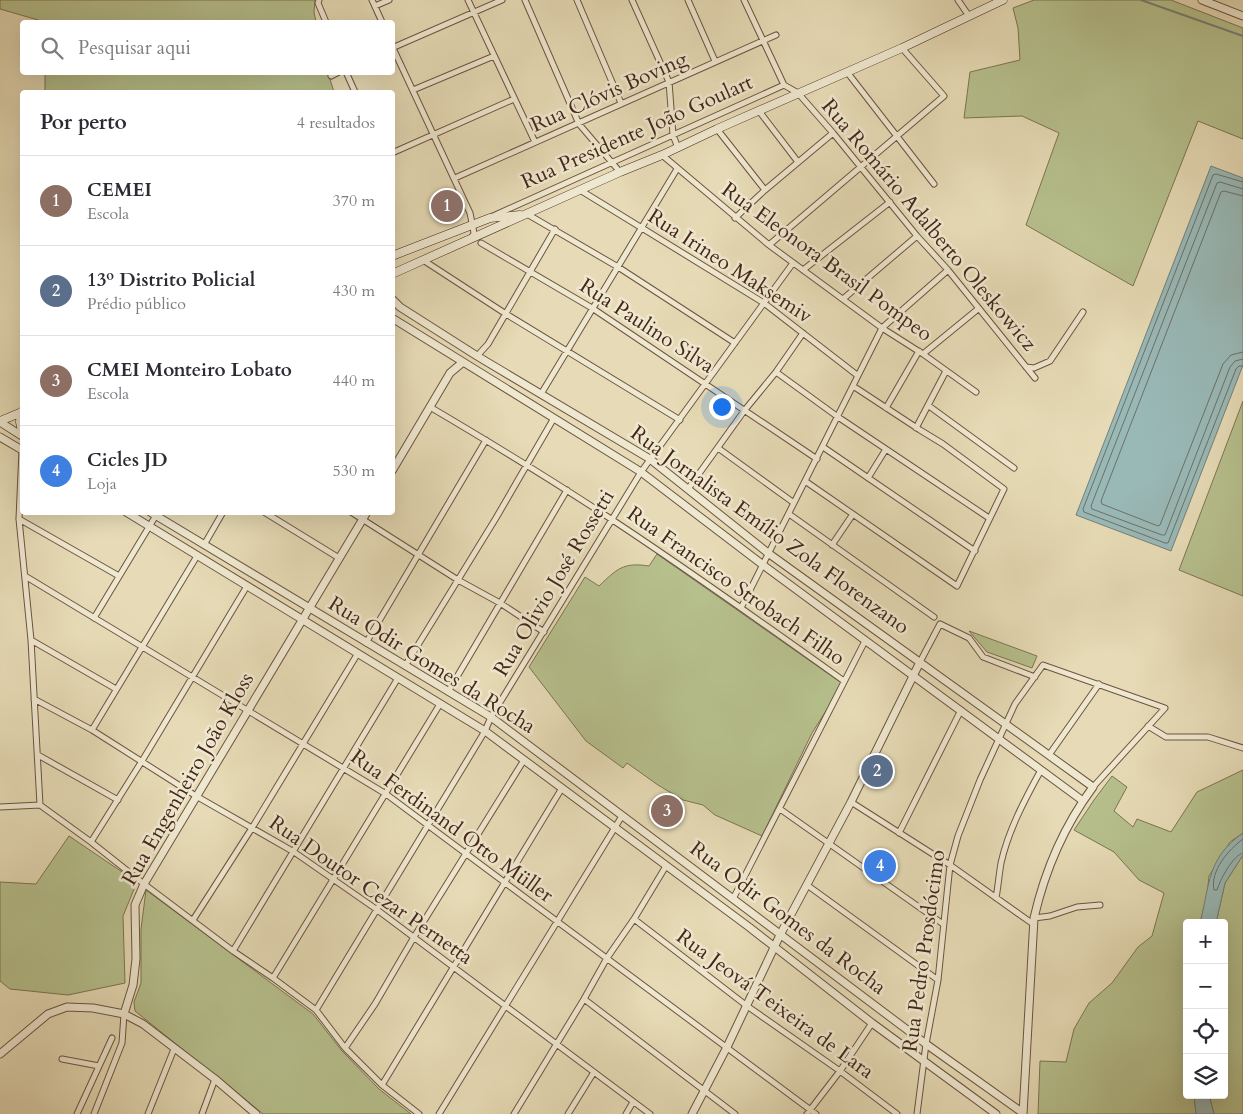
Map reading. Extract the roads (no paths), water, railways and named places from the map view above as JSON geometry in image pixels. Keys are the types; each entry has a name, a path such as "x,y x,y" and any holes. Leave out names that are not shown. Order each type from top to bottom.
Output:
{"main road":[{"name":"Rua Presidente João Goulart","path":"395,273 902,48 1003,0"},
{"name":"Rua Presidente João Goulart","path":"395,255 490,218 527,214"},
{"path":"0,421 20,413"}],"street":[{"path":"372,0 381,20"},
{"path":"375,6 389,0"},
{"path":"468,0 535,142"},
{"path":"395,46 475,14 502,0"},
{"path":"525,0 579,124 620,172"},
{"path":"577,0 621,103"},
{"path":"632,0 668,82 673,135 678,148"},
{"path":"688,0 716,61"},
{"path":"744,0 784,85"},
{"path":"958,0 969,16"},
{"path":"1202,0 1243,16"},
{"path":"318,2 325,20"},
{"name":"Rua Clóvis Boving","path":"455,178 776,35"},
{"path":"769,245 944,96 902,48"},
{"path":"395,52 470,213 474,235 469,240"},
{"path":"412,90 494,56"},
{"path":"847,72 934,184"},
{"path":"347,75 354,90"},
{"name":"Rua Presidente João Goulart","path":"490,218 784,85 798,93"},
{"name":"Rua Romário Adalberto Oleskowicz","path":"798,93 861,166 917,236 948,270 1035,378"},
{"path":"395,153 514,99"},
{"path":"759,111 798,162"},
{"path":"717,129 765,190"},
{"path":"735,218 833,133"},
{"name":"Rua Eleonora Brasil Pompeo","path":"662,155 769,245 882,328 921,352 976,392"},
{"path":"541,394 677,169"},
{"name":"Rua Irineo Maksemiv","path":"580,190 764,303 858,375"},
{"path":"803,270 890,202"},
{"path":"527,214 618,267 735,343"},
{"path":"476,356 488,344 555,229"},
{"path":"842,299 917,236"},
{"name":"Rua Paulino Silva","path":"482,243 592,308 816,459"},
{"path":"423,260 506,314 680,420"},
{"name":"Rua Olivio José Rossetti","path":"316,1010 641,472 793,263"},
{"path":"741,608 882,328 948,270"},
{"name":"Rua Jornalista Emílio Zola Florenzano","path":"395,302 476,356 650,460 768,553 1094,787"},
{"path":"886,408 921,352 978,309"},
{"path":"1026,367 1034,368 1050,361 1084,312"},
{"name":"Rua Jornalista Emílio Zola Florenzano","path":"395,320 641,472 865,641 1083,801"},
{"path":"688,490 744,411 776,372 803,333"},
{"path":"395,466 450,374 464,362"},
{"path":"916,428 946,371"},
{"path":"776,372 838,417 989,518"},
{"path":"501,385 507,382 507,374"},
{"path":"805,481 957,586 1004,489 943,444 853,386"},
{"path":"928,406 1014,468"},
{"name":"Rua Francisco Strobach Filho","path":"430,407 567,490 741,608 844,681"},
{"path":"406,666 554,418"},
{"path":"0,421 20,435"},
{"path":"0,437 20,449"},
{"path":"366,643 486,440"},
{"path":"823,447 975,551"},
{"path":"718,448 794,503"},
{"path":"868,478 886,449"},
{"path":"448,692 567,490"},
{"path":"20,496 19,519 31,640 40,805"},
{"path":"788,514 934,617"},
{"path":"832,545 853,514"},
{"name":"Rua Odir Gomes da Rocha","path":"131,515 485,731 749,927 872,1023 996,1114"},
{"path":"94,618 149,526 154,515"},
{"name":"Rua Odir Gomes da Rocha","path":"156,515 491,718 926,1044 1023,1113"},
{"path":"204,545 221,515"},
{"path":"269,515 339,558"},
{"path":"356,515 544,632"},
{"name":"Rua Engenheiro João Kloss","path":"94,1114 122,1043 124,1014 133,986 135,968 135,905 144,884 366,515"},
{"path":"19,519 119,576"},
{"path":"92,730 197,556"},
{"name":"Rua Ferdinand Otto Müller","path":"25,576 385,793 727,1046 809,1112 816,1114"},
{"path":"92,842 247,586"},
{"path":"692,1114 780,935 851,802 940,624 969,638 983,657 1035,677"},
{"path":"31,640 116,689"},
{"path":"733,899 865,641"},
{"path":"193,920 304,744 358,653"},
{"name":"Rua Pedro Prosdócimo","path":"917,1114 926,1044 938,980 950,865 958,836 980,780 1014,704 1043,665 1099,684"},
{"path":"234,951 398,678"},
{"path":"1023,1113 1033,921 1039,893 1049,864 1062,836 1083,801 1165,708 1099,684 1049,755"},
{"name":"Rua Doutor Cezar Pernetta","path":"34,699 92,730 196,796 294,852 414,936 650,1114"},
{"path":"273,978 440,704"},
{"path":"899,833 961,710"},
{"path":"1148,726 1166,737 1208,737 1243,748"},
{"path":"38,755 118,800"},
{"path":"345,1048 375,1004 414,936 524,760"},
{"path":"996,898 1001,862 1026,798 1041,770"},
{"path":"382,1085 562,788"},
{"path":"851,802 1033,921 1077,907 1100,905"},
{"path":"0,807 40,805 92,842 144,884 316,1010 345,1048 382,1085 419,1114"},
{"path":"780,809 943,924"},
{"path":"439,1114 622,816"},
{"path":"514,1114 607,958 634,919 666,866"},
{"path":"807,885 938,980"},
{"name":"Rua Jeová Teixeira de Lara","path":"634,919 746,1006 840,1071 897,1114"},
{"path":"584,999 735,1114"},
{"path":"0,1054 48,1014 67,1007 93,1008 124,1014 143,1024 215,1079 256,1114"},
{"path":"809,1112 840,1071 872,1023"},
{"path":"77,1114 112,1038"},
{"path":"148,1114 174,1048"},
{"path":"62,1059 99,1066"},
{"path":"568,1114 594,1072"},
{"path":"202,1114 215,1079"},
{"path":"626,1114 633,1102"}],"water":[{"path":"1211,166 1243,178 1243,365 1171,551 1076,515"},
{"path":"1243,833 1243,855 1225,883 1217,919 1201,919 1216,862 1231,842"},
{"path":"1194,1099 1210,1099 1214,1114 1196,1114"}],"waterway":[{"path":"1141,0 1243,36"}],"place":[{"name":"CEMEI","path":"447,206"},
{"name":"13º Distrito Policial","path":"877,771"},
{"name":"CMEI Monteiro Lobato","path":"667,811"},
{"name":"Cicles JD","path":"880,866"}]}
